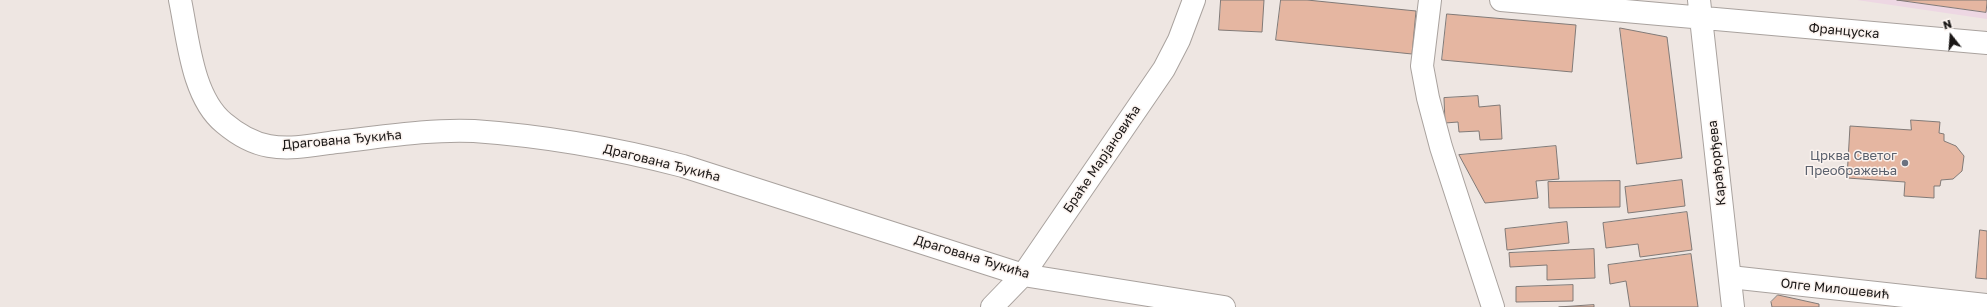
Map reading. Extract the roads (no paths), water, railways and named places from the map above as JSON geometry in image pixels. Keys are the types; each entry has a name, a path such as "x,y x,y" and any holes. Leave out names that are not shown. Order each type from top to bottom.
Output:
{"street":[{"name":"Драгована Ђукића","path":"180,0 198,84 207,104 222,122 245,138 269,146 295,147 436,130 513,135 576,143 635,154 683,166 1023,275 1224,307"},
{"name":"Браће Марјановића","path":"992,307 1023,275 1164,69 1179,40 1194,0"},
{"path":"1430,0 1422,66 1428,98 1441,147 1493,307"},
{"name":"Француска","path":"1502,0 1700,9 1987,43"},
{"name":"Карађорђева","path":"1700,9 1733,307"},
{"name":"Олге Милошевић","path":"1730,277 1987,305"}],"place":[{"name":"Црква Светог Преображења","path":"1905,163"}]}
